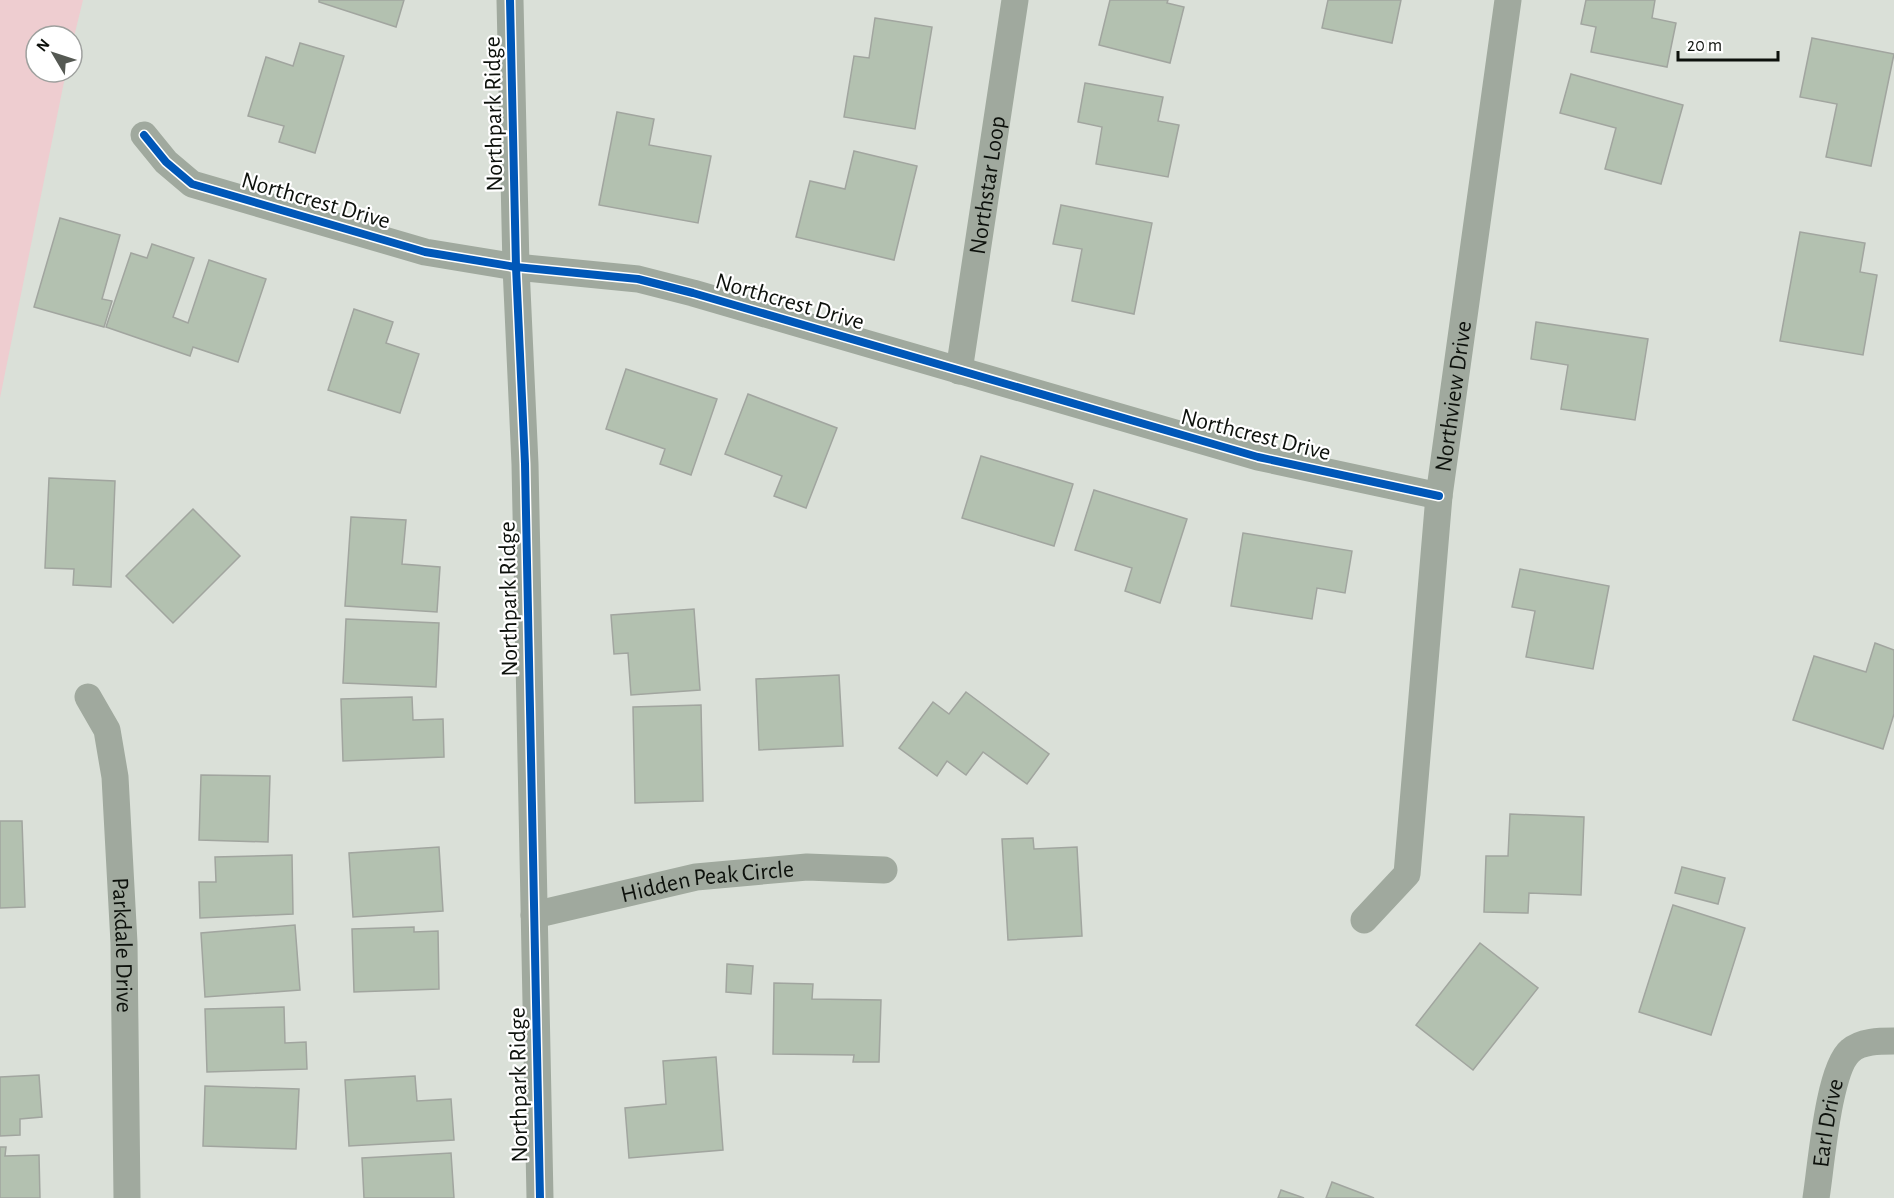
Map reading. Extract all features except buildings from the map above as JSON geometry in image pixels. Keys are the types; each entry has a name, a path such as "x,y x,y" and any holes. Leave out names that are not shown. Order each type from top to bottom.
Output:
{"street":[{"name":"Northpark Ridge","path":"510,0 516,267 525,464 540,1198"},
{"name":"Northstar Loop","path":"959,371 1015,0"},
{"name":"Northview Drive","path":"1364,920 1407,874 1439,496 1508,0"},
{"name":"Northcrest Drive","path":"144,135 166,162 192,184 425,252 516,267 638,279 1258,457 1439,496"},
{"name":"Parkdale Drive","path":"88,697 107,730 115,777 124,943 127,1198"},
{"name":"Hidden Peak Circle","path":"534,915 696,877 807,867 884,870"},
{"name":"Earl Drive","path":"1816,1198 1831,1096 1841,1064 1850,1051 1866,1044 1894,1041"}],"shaded area":[{"path":"0,0 83,0 77,24 24,24 24,84 64,84 0,398"}],"cycle path":[{"path":"510,0 516,267 525,464 540,1198"},
{"path":"144,135 166,162 192,184 425,252 516,267 638,279 1258,457 1439,496"}]}
